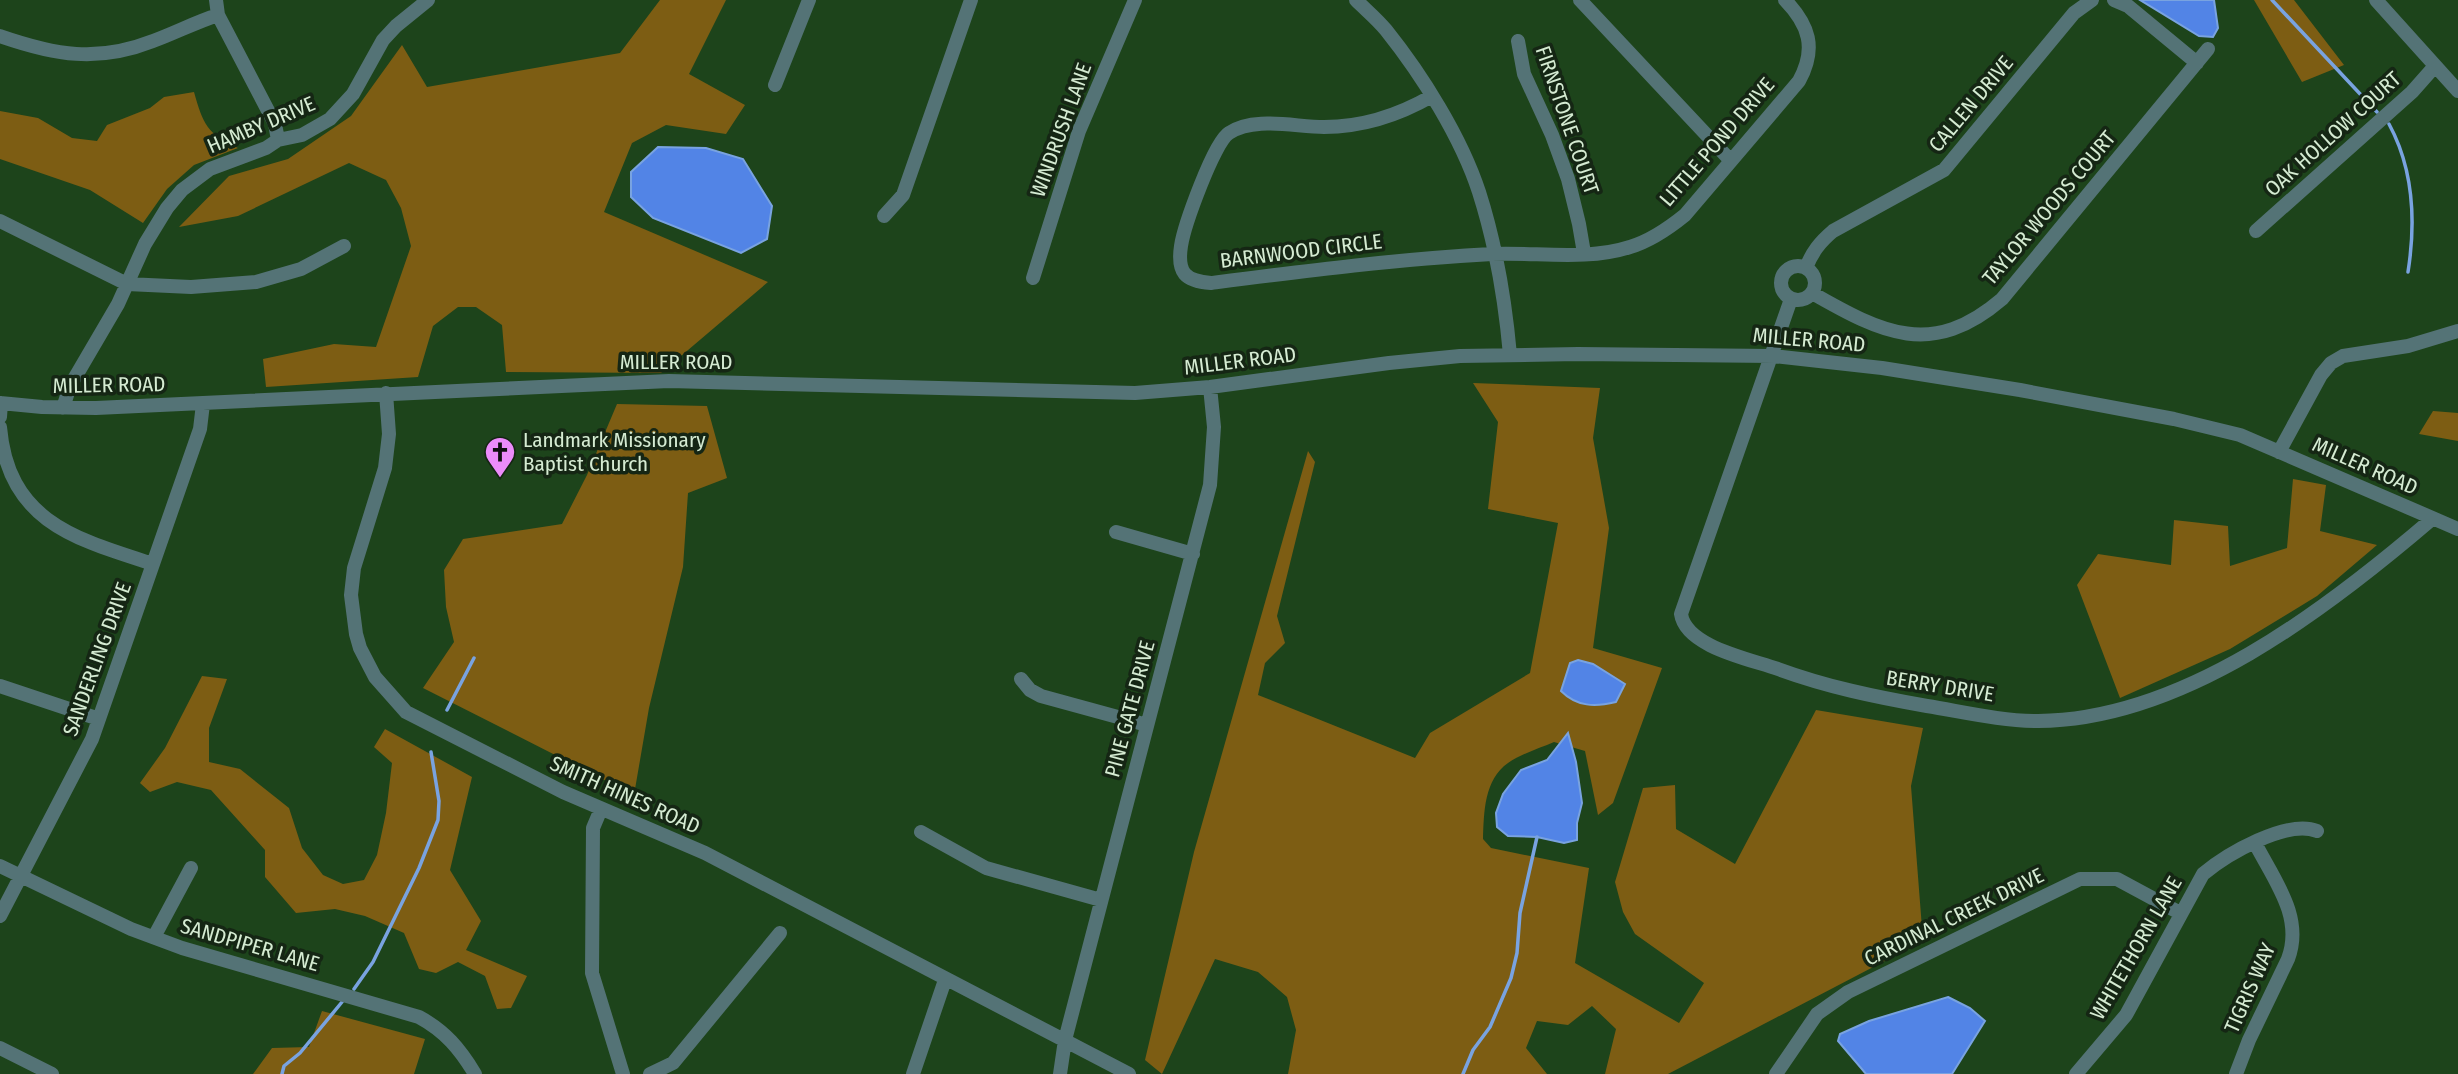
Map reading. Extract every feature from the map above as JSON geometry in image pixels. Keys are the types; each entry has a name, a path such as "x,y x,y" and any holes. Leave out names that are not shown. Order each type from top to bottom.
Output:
{"street":[{"name":"HAMBY DRIVE","path":"63,408 71,386 118,304 145,244 167,208 182,190 210,169 265,148 278,140 302,135 337,113 353,94 383,40 428,0"},
{"path":"775,85 808,0"},
{"path":"884,216 903,195 971,0"},
{"name":"WINDRUSH LANE","path":"1033,278 1079,131 1135,0"},
{"path":"1356,0 1385,29 1432,96 1478,190 1496,254 1506,309 1510,355"},
{"path":"1580,0 1731,161"},
{"name":"LITTLE POND DRIVE","path":"1496,254 1606,253 1632,247 1665,230 1685,215 1800,80 1806,68 1808,34 1803,22 1785,0"},
{"name":"CALLEN DRIVE","path":"1806,268 1811,254 1833,231 1944,170 2074,13 2092,0"},
{"path":"2114,0 2127,6 2197,63"},
{"path":"2376,0 2458,92"},
{"path":"0,36 68,55 104,54 152,41 217,7 275,124 278,140"},
{"name":"FIRNSTONE COURT","path":"1518,41 1524,74 1569,179 1584,253"},
{"name":"TAYLOR WOODS COURT","path":"1812,293 1868,324 1903,333 1944,332 1977,319 2002,299 2208,50"},
{"name":"OAK HOLLOW COURT","path":"2256,231 2412,92 2435,66"},
{"name":"BARNWOOD CIRCLE","path":"1432,96 1374,121 1326,127 1263,124 1239,127 1226,134 1211,159 1182,240 1180,266 1185,276 1196,282 1211,283 1410,260 1496,254"},
{"path":"0,221 127,284 191,287 256,282 301,269 344,246"},
{"path":"1795,266 1806,268 1814,276 1812,293 1802,300 1791,299 1782,292 1782,276 1795,266"},
{"path":"1773,356 1791,299"},
{"path":"2279,452 2314,386 2332,363 2343,356 2409,346 2458,331"},
{"name":"MILLER ROAD","path":"0,403 63,408 203,404 669,381 1101,393 1167,391 1389,363 1510,355 1773,356 1882,368 2086,401 2216,428 2240,435 2458,529"},
{"name":"BERRY DRIVE","path":"1773,356 1684,603 1682,620 1693,636 1707,644 1833,687 1873,697 2014,720 2060,720 2121,709 2157,698 2236,661 2276,638 2432,519"},
{"name":"PINE GATE DRIVE","path":"1060,1074 1065,1040 1193,554 1213,466 1214,427 1210,387"},
{"name":"SMITH HINES ROAD","path":"386,393 388,434 385,468 354,568 351,595 360,648 375,677 406,712 563,792 705,853 1129,1074"},
{"path":"0,403 0,417"},
{"name":"SANDERLING DRIVE","path":"0,916 83,758 99,719 200,429 203,404"},
{"path":"0,427 9,470 25,499 48,522 83,540 153,564"},
{"path":"1116,532 1193,554"},
{"path":"1021,679 1030,690 1041,696 1147,725"},
{"path":"0,686 99,719"},
{"path":"601,809 593,828 592,973 623,1074"},
{"name":"WHITETHORN LANE","path":"2076,1074 2126,1015 2203,874 2217,862 2281,830 2307,827 2317,831"},
{"path":"920,832 986,868 1101,900"},
{"name":"TIGRIS WAY","path":"2236,1074 2293,946 2292,915 2255,843"},
{"name":"SANDPIPER LANE","path":"0,866 114,922 154,937 419,1017 445,1034 457,1046 475,1074"},
{"path":"154,937 191,868"},
{"name":"CARDINAL CREEK DRIVE","path":"1776,1074 1817,1014 1847,992 2080,879 2117,880 2180,913"},
{"path":"650,1074 673,1062 780,933"},
{"path":"912,1074 945,980"},
{"path":"0,1048 52,1074"}],"shaded area":[{"path":"660,0 726,0 689,74 745,105 726,134 666,125 632,143 604,212 768,282 661,373 506,372 502,325 476,307 458,307 433,326 418,377 266,387 263,359 334,344 376,347 411,246 401,208 386,180 349,163 238,216 179,227 229,176 288,159 351,116 402,45 427,87 620,53"},
{"path":"2254,0 2294,0 2344,65 2302,82"},
{"path":"194,92 208,127 219,138 238,148 194,165 167,189 143,223 90,190 0,159 0,111 38,118 72,138 97,141 107,125 150,108 164,97"},
{"path":"1473,383 1600,388 1593,438 1609,528 1593,648 1662,668 1613,803 1598,815 1585,751 1554,742 1508,763 1494,778 1487,797 1483,839 1491,848 1589,868 1575,963 1679,1023 1704,983 1635,934 1623,912 1615,882 1643,788 1675,785 1676,829 1735,864 1816,710 1923,728 1911,786 1923,941 1668,1074 1605,1074 1616,1029 1592,1006 1568,1025 1537,1021 1526,1048 1547,1074 1288,1074 1296,1030 1287,997 1258,972 1215,959 1162,1074 1145,1060 1194,852 1308,451 1315,462 1277,616 1285,643 1265,663 1258,695 1415,758 1430,733 1530,673 1558,523 1488,509 1498,422"},
{"path":"617,404 707,406 727,478 688,493 683,567 649,708 634,795 423,688 454,642 446,607 444,570 463,539 562,524 587,475"},
{"path":"2433,411 2458,413 2458,441 2419,434"},
{"path":"2293,479 2326,485 2320,531 2377,545 2317,596 2230,649 2120,698 2077,585 2098,554 2171,565 2174,520 2228,526 2230,566 2287,548"},
{"path":"202,676 227,679 209,728 209,762 240,769 289,808 302,848 323,875 343,884 364,880 377,855 386,813 392,763 374,747 385,729 472,777 450,870 481,921 466,950 527,976 511,1008 497,1009 485,976 458,962 436,973 419,969 404,933 365,916 335,909 296,913 265,877 265,850 211,790 177,782 150,792 140,783 165,748"},
{"path":"322,1011 425,1039 414,1074 253,1074 272,1048 309,1047"}],"water":[{"path":"2140,0 2214,0 2218,28 2213,37 2199,36"},
{"path":"658,147 706,148 743,159 772,206 767,239 741,253 653,218 631,197 631,172"},
{"path":"1578,660 1593,664 1625,684 1616,702 1601,705 1580,703 1561,691 1570,663"},
{"path":"1568,733 1576,762 1582,803 1577,823 1577,840 1564,843 1537,837 1508,836 1497,827 1496,813 1503,794 1521,770 1547,760"},
{"path":"1948,997 1970,1008 1985,1021 1952,1074 1866,1074 1838,1041 1840,1034 1869,1021"}],"waterway":[{"path":"2272,0 2377,112"},
{"path":"2389,124 2404,159 2411,196 2412,234 2408,272"},
{"path":"447,710 474,658"},
{"path":"354,989 373,962 419,868 438,820 439,801 431,752"},
{"path":"1463,1074 1473,1050 1490,1027 1511,978 1517,953 1520,913 1537,837"},
{"path":"282,1074 284,1066 300,1053 342,1002"}],"place":[{"name":"Landmark Missionary Baptist Church","path":"500,479"}]}
